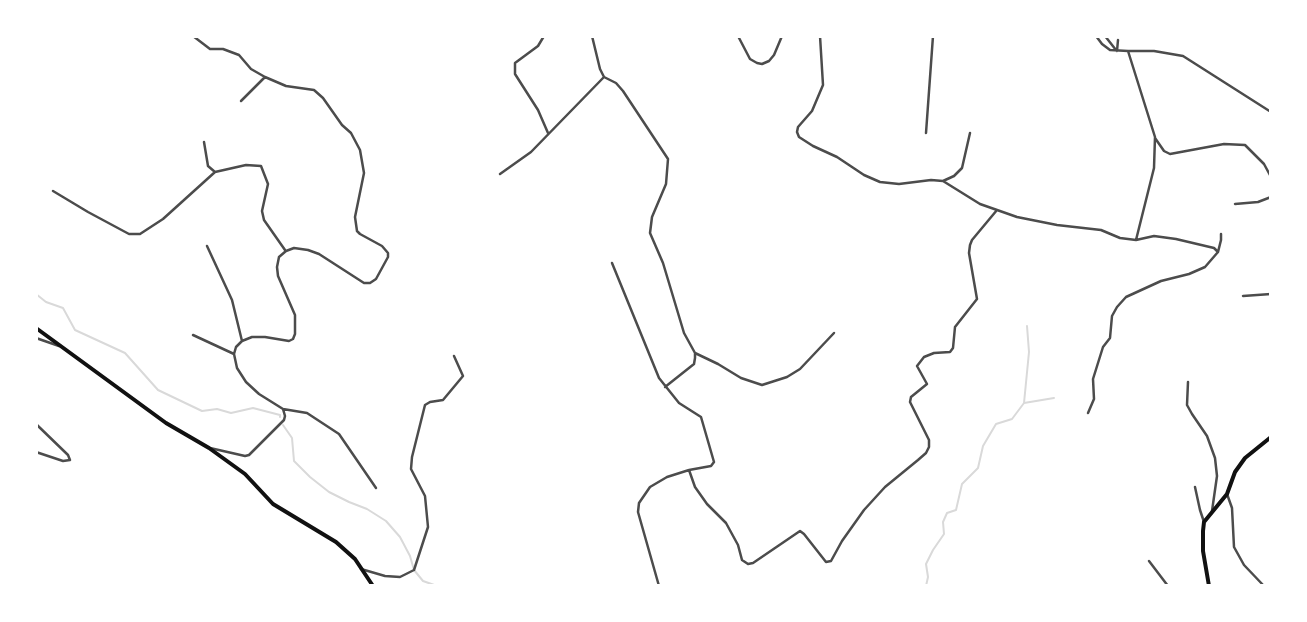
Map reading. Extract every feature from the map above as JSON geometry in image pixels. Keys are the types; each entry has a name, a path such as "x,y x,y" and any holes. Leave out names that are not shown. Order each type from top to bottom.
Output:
{"main road":[{"path":"36,328 166,424 209,448 245,474 273,504 336,542 355,559 374,586"},
{"path":"1208,586 1203,551 1202,531 1204,522 1227,494 1235,472 1245,458 1271,437"}],"street":[{"path":"193,36 210,49 223,49 239,55 251,69 265,77 286,86 314,90 323,98 342,125 351,133 360,150 364,173 355,217 357,231 382,246 388,253 388,257 373,282 364,283 329,260 308,250 294,248 286,251 280,258 277,267 278,276 295,315 296,334 289,341 252,337 242,341 236,347 234,354 237,368 246,382 259,394 283,409 308,413 339,434 376,488"},
{"path":"544,36 538,46 515,63 515,74 538,110 548,133"},
{"path":"592,36 600,69 604,77 616,83 623,91 668,159 666,184 652,216 650,233 668,279 684,333 695,353 694,364 665,387"},
{"path":"738,36 750,59 762,64 769,61 774,55 782,36"},
{"path":"820,36 823,84 812,111 798,127 797,132 804,140 825,153 837,157 871,179 899,184 931,180 943,181 980,204 1017,217 1057,225 1100,230 1120,238 1136,240 1154,236 1176,239 1214,248 1218,252"},
{"path":"926,133 933,36"},
{"path":"1096,36 1110,50 1128,52 1154,51 1183,56 1271,112"},
{"path":"1105,36 1117,51"},
{"path":"1117,51 1118,40"},
{"path":"1128,52 1155,138 1164,151 1170,154 1224,144 1245,145 1264,164 1271,177"},
{"path":"241,100 265,77"},
{"path":"500,174 531,152 604,77"},
{"path":"943,181 954,176 962,168 970,133"},
{"path":"1136,240 1154,168 1155,138"},
{"path":"204,142 208,166 215,172"},
{"path":"53,191 129,234 140,234 163,219 215,172 246,165 261,166 268,184 262,212 264,220 286,251"},
{"path":"1235,204 1258,202 1271,197"},
{"path":"689,470 695,488 707,504 726,523 738,545 742,560 748,564 753,563 800,532 804,534 826,562 831,561 842,541 864,510 885,487 926,453 929,447 928,440 910,402 910,397 928,384 918,366 924,357 934,353 950,352 953,348 955,327 977,299 969,252 970,245 997,210"},
{"path":"1088,413 1094,399 1093,379 1103,347 1110,338 1112,316 1117,308 1126,297 1161,281 1189,274 1205,267 1218,252 1221,234"},
{"path":"207,246 232,300 242,341"},
{"path":"612,263 654,367 665,387 679,403 701,417 714,462 711,466 667,477 650,487 639,503 638,512 659,586"},
{"path":"1242,296 1271,294"},
{"path":"695,353 741,378 762,385 787,377 800,369 834,333"},
{"path":"193,335 234,354"},
{"path":"36,338 62,347"},
{"path":"361,569 385,576 400,577 414,570 428,527 425,496 411,469 412,457 425,405 430,402 443,400 463,376 454,356"},
{"path":"1188,382 1187,405 1207,436 1215,458 1217,476 1212,511"},
{"path":"209,448 248,456 284,420 283,409"},
{"path":"36,424 68,455 70,460 63,461 36,452"},
{"path":"1196,487 1204,522"},
{"path":"1227,494 1232,508 1234,547 1244,565 1264,586"},
{"path":"1149,561 1168,586"}],"waterway":[{"path":"36,294 46,302 63,308 75,330 125,353 158,390 202,411 217,409 231,413 253,408 280,415 280,417"},
{"path":"1024,403 1029,352 1027,326"},
{"path":"926,586 928,577 926,564 944,534 943,522 947,513 956,510 962,484 978,468 983,446 996,424 1012,419 1024,403 1054,398"},
{"path":"283,425 292,438 294,461 329,492 367,509 386,521 400,537 410,556 414,570 423,581 437,586"}]}
